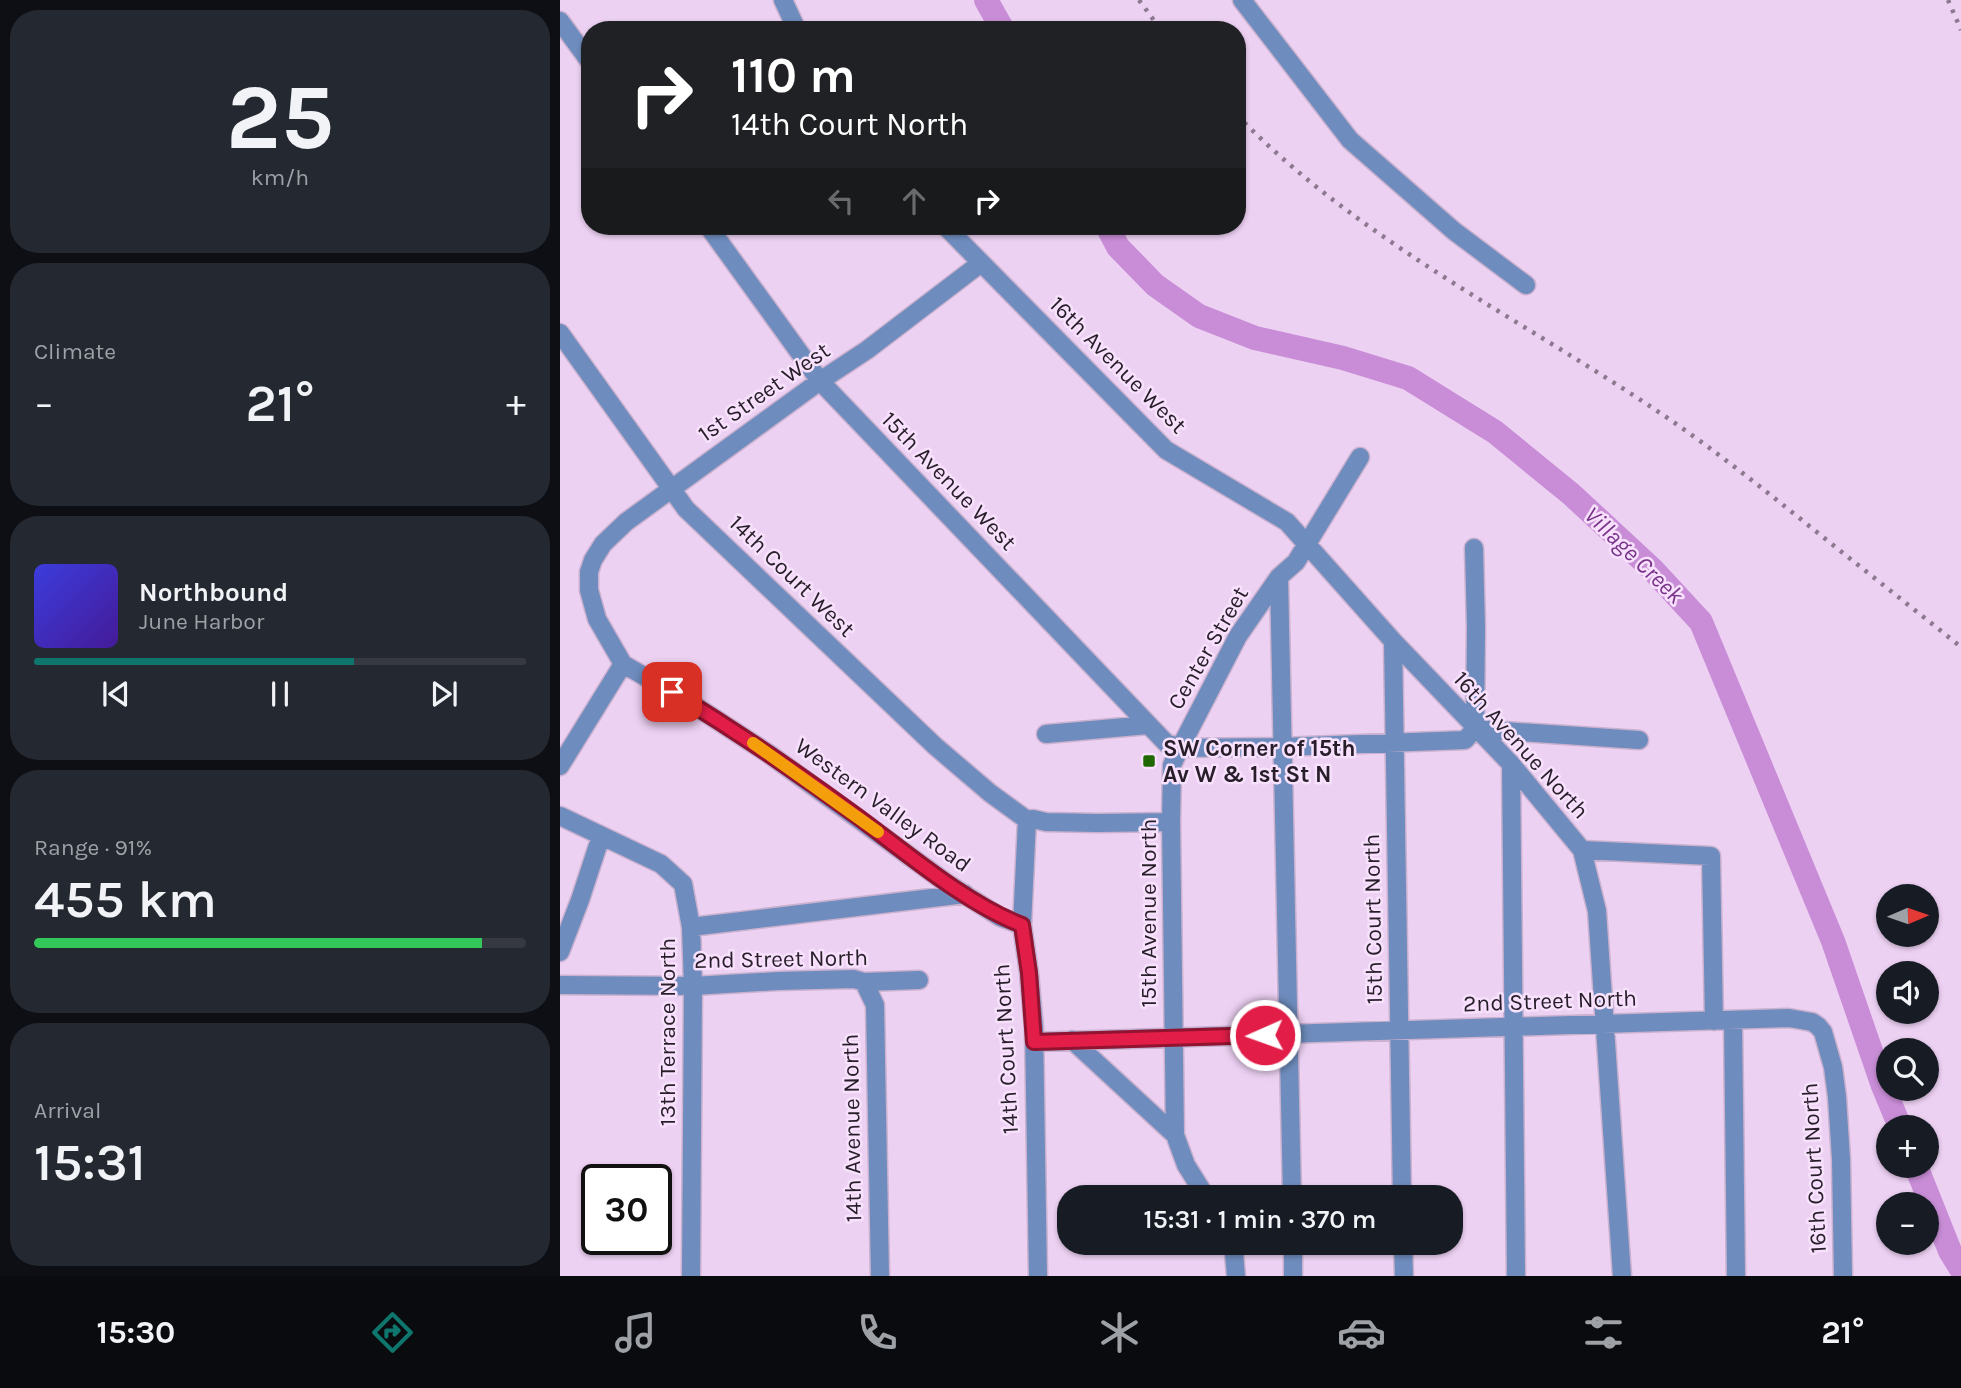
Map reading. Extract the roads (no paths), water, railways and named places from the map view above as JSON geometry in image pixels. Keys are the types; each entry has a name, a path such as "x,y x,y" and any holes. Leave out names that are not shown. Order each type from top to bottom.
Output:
{"street":[{"path":"783,0 793,21"},
{"path":"1242,0 1350,140 1454,231 1526,285"},
{"path":"560,21 581,50"},
{"name":"15th Avenue West","path":"714,235 820,382 1148,725 1166,743 1180,748"},
{"name":"16th Avenue West","path":"954,235 1166,450 1287,522 1306,542"},
{"name":"1st Street West","path":"623,664 597,619 589,590 589,572 603,544 626,522 867,350 982,263"},
{"name":"14th Court West","path":"560,333 686,509 935,746 990,793 1027,820"},
{"name":"Center Street","path":"1180,748 1238,636 1279,577 1296,562 1360,457"},
{"name":"16th Avenue North","path":"1306,542 1393,641 1511,764 1582,850 1597,911 1622,1276"},
{"path":"1180,748 1465,740 1475,729 1474,548"},
{"path":"1279,577 1292,1185"},
{"name":"15th Court North","path":"1393,641 1402,1185"},
{"path":"560,766 623,664"},
{"name":"Western Valley Road","path":"623,664 690,702 769,754 945,881 1000,917 1022,925"},
{"path":"1046,734 1148,725"},
{"path":"1475,729 1639,740"},
{"name":"15th Avenue North","path":"1180,748 1172,765 1171,822 1175,1135 1186,1165 1198,1185"},
{"path":"1511,764 1516,1276"},
{"name":"13th Terrace North","path":"560,816 661,864 683,884 691,927 693,986 691,1276"},
{"path":"1027,820 1171,822"},
{"name":"14th Court North","path":"1027,820 1022,925 1034,1042 1038,1276"},
{"path":"560,952 601,836"},
{"path":"1582,850 1711,856 1714,1021"},
{"path":"691,927 965,894"},
{"name":"2nd Street North","path":"560,985 693,986 854,979 864,982 919,980"},
{"name":"14th Avenue North","path":"864,982 874,1005 880,1276"},
{"name":"2nd Street North","path":"1034,1042 1789,1018 1812,1022"},
{"path":"1733,1021 1736,1276"},
{"name":"16th Court North","path":"1812,1022 1823,1032 1828,1046 1837,1097 1843,1276"},
{"path":"1072,1040 1175,1135"},
{"path":"1234,1255 1236,1276"},
{"path":"1293,1255 1293,1276"},
{"path":"1403,1255 1404,1276"}],"waterway":[{"name":"Village Creek","path":"986,0 998,21"},
{"name":"Village Creek","path":"1112,235 1118,247 1155,285 1199,316 1255,338 1343,358 1408,378 1495,432 1571,494 1652,569 1701,622 1833,941 1895,1115"},
{"name":"Village Creek","path":"1921,1178 1950,1251 1961,1269"}],"railway":[{"path":"1139,0 1154,21"},
{"path":"1948,0 1961,30"},
{"path":"1246,123 1336,202 1390,241 1687,432 1961,647"}],"place":[{"name":"SW Corner of 15th Av W & 1st St N","path":"1149,761"}]}
